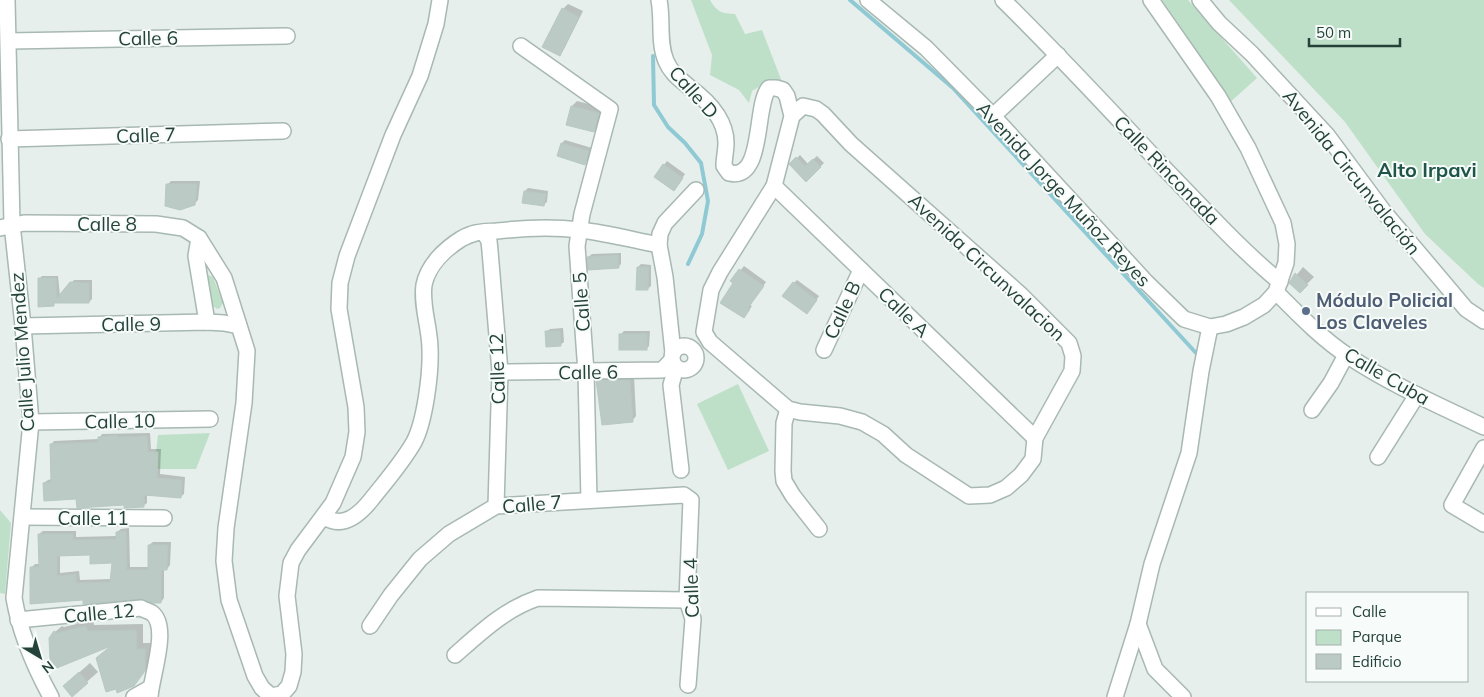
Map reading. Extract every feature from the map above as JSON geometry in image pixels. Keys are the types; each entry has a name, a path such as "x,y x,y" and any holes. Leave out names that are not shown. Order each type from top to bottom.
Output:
{"street":[{"name":"Calle Julio Mendez","path":"7,0 10,176 6,218 23,326 30,422 14,598 18,620 40,678 51,697"},
{"path":"199,238 224,278 231,295 247,351 244,403 226,528 224,560 228,600 248,657 262,688 271,696 282,694 289,686 293,672 294,654 287,596 291,562 333,503 354,458 357,432 356,407 338,309 340,284 347,256 393,135 420,76 436,24 440,0"},
{"name":"Calle D","path":"659,0 665,59 675,75 706,102 718,116 724,128 726,142 724,166 729,173 736,174 745,170 750,161 758,136 765,93 770,88 783,90 787,96 792,116"},
{"name":"Avenida Jorge Muñoz Reyes","path":"868,0 926,48 993,116 1146,282 1184,318 1210,326 1226,324 1244,317 1264,305 1278,287"},
{"name":"Calle Rinconada","path":"1003,0 1261,266 1278,287"},
{"path":"1150,0 1218,96 1248,148 1270,193 1283,223 1287,244 1286,263 1278,287"},
{"name":"Avenida Circunvalación","path":"1200,0 1218,23 1252,54 1326,135 1384,212 1466,309 1484,321"},
{"name":"Calle 6","path":"9,41 288,36"},
{"name":"Calle 5","path":"521,46 610,109 582,214 577,246 586,372 588,500"},
{"path":"993,116 1058,55"},
{"name":"Avenida Circunvalacion","path":"710,342 788,408 800,412 840,416 862,422 883,434 920,465 969,496 990,495 1006,488 1021,475 1032,459 1035,438 1072,371 1073,356 1069,343 1022,295 851,144 816,109 803,106 792,116"},
{"path":"682,470 671,385 675,350 682,346 689,347 694,353 710,342 704,332 711,290 720,272 774,186 792,116"},
{"name":"Calle 7","path":"9,139 282,131"},
{"path":"0,195 10,176"},
{"name":"Calle A","path":"774,186 1035,438"},
{"path":"674,360 665,277 659,245 660,234 665,223 696,190"},
{"name":"Calle 8","path":"6,218 156,224 183,228 199,238"},
{"path":"324,517 331,522 345,522 361,512 401,462 414,441 429,383 430,348 424,285 432,267 442,253 460,239 476,231 515,229 580,230 659,245"},
{"name":"Calle 12","path":"484,232 489,241 500,372 496,506"},
{"path":"199,238 196,256 207,322"},
{"name":"Calle B","path":"824,350 861,270"},
{"name":"Calle Cuba","path":"1278,287 1310,326 1346,355 1417,395 1484,427"},
{"name":"Calle 9","path":"23,326 207,322 239,326"},
{"path":"1115,697 1138,624 1152,564 1189,453 1201,371 1210,326"},
{"path":"1312,410 1331,383 1346,355"},
{"name":"Calle 6","path":"500,372 662,370 674,360"},
{"path":"1378,457 1417,395"},
{"path":"788,408 784,423 784,481 793,496 819,529"},
{"name":"Calle 10","path":"30,422 210,419"},
{"path":"1484,448 1452,505 1484,524"},
{"name":"Calle 7","path":"370,626 391,595 420,559 449,534 496,506 684,495"},
{"name":"Calle 4","path":"684,495 691,500 687,600 693,619 688,685"},
{"name":"Calle 11","path":"22,517 164,518"},
{"path":"455,655 488,625 521,604 538,598 687,600"},
{"name":"Calle 12","path":"18,620 141,608 152,613 158,620 159,650 150,692"},
{"path":"1138,624 1155,669 1183,697"},
{"path":"134,697 150,692"}],"green space":[{"path":"691,0 710,0 720,11 735,14 745,34 762,30 784,87 764,84 752,91 749,103 739,90 710,75 712,55"},
{"path":"1162,0 1188,0 1257,78 1228,104 1191,42"},
{"path":"1229,0 1484,0 1484,288 1425,234 1345,122"},
{"path":"208,275 213,277 223,303 217,309 212,305 206,279"},
{"path":"738,384 769,451 728,470 697,404"},
{"path":"210,433 196,469 158,469 158,452 156,452 158,435"},
{"path":"0,510 11,523 5,594 0,593"}],"building":[{"path":"562,8 579,17 560,56 542,47"},
{"path":"571,106 599,113 594,132 566,125"},
{"path":"561,143 589,151 585,165 557,156"},
{"path":"796,157 805,166 813,159 821,167 806,182 789,164"},
{"path":"663,164 683,178 674,191 654,177"},
{"path":"166,184 197,184 195,205 180,210 165,206"},
{"path":"524,191 546,194 544,206 522,203"},
{"path":"618,255 619,268 588,270 587,257"},
{"path":"637,267 649,267 648,290 636,290"},
{"path":"739,269 764,286 748,308 750,309 744,318 720,303 733,283 730,281"},
{"path":"1295,273 1308,285 1300,293 1289,283"},
{"path":"38,278 56,278 57,298 70,282 89,283 89,303 54,303 54,306 38,307"},
{"path":"793,282 817,300 807,314 782,296"},
{"path":"545,331 560,331 561,346 546,347"},
{"path":"619,334 647,334 647,350 619,350"},
{"path":"596,380 630,380 633,422 602,425"},
{"path":"117,435 117,437 147,436 148,452 158,452 157,478 182,480 181,498 144,495 144,507 124,508 124,505 77,508 76,499 44,501 43,483 51,482 50,444 98,442 98,437"},
{"path":"126,531 127,570 148,570 148,545 168,545 167,570 161,570 161,603 140,599 88,604 83,604 83,600 30,604 30,567 39,567 38,534 73,534 73,540 116,539 116,532","holes":["90,555 90,564 112,563 110,582 76,583 76,574 57,576 57,556"]},
{"path":"86,626 88,631 136,630 137,649 145,649 145,671 134,686 117,693 116,689 106,692 96,658 111,646 52,670 47,659 50,659 49,638 54,631 57,633"},
{"path":"79,672 88,683 72,697 63,686"}],"waterway":[{"path":"850,0 953,88 1196,353"},
{"path":"653,56 654,105 668,127 685,143 701,163 708,201 702,234 688,264"}],"place":[{"name":"Módulo Policial Los Claveles","path":"1306,311"}],"district":[{"name":"Alto Irpavi","path":"1427,169"}]}
